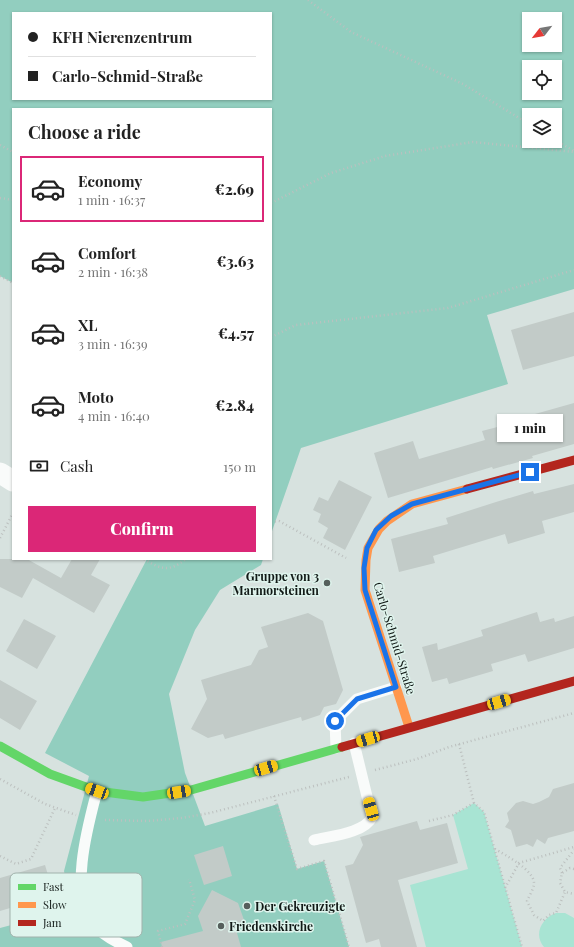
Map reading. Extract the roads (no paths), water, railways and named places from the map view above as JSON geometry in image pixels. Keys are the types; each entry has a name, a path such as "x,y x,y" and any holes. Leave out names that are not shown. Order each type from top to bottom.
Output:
{"street":[{"name":"Carlo-Schmid-Straße","path":"409,728 365,590 364,568 367,548 376,530 391,516 412,504 574,460"},
{"path":"0,473 12,480"},
{"path":"0,746 50,774 97,791 143,797 191,790 574,681"}],"lane":[{"path":"336,748 335,721 357,699 396,687"},
{"path":"314,840 358,829 370,822 372,817 354,743"},
{"path":"81,873 90,818 97,791"},
{"path":"109,937 117,943 127,947"}],"place":[{"name":"Gruppe von 3 Marmorsteinen","path":"327,583"},
{"name":"Der Gekreuzigte","path":"247,906"},
{"name":"Friedenskirche","path":"221,926"}]}
